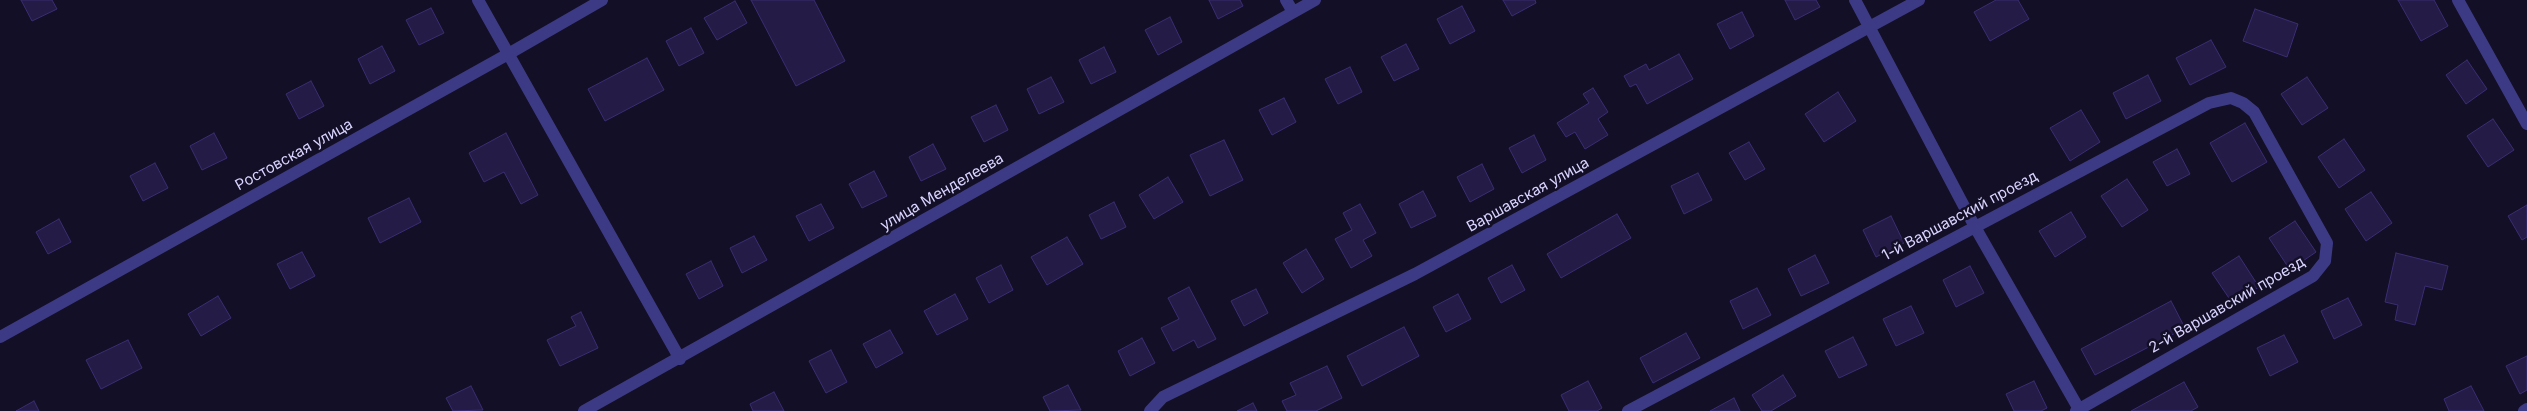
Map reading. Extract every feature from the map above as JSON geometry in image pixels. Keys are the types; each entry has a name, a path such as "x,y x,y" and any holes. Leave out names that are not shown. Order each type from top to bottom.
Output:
{"street":[{"path":"478,0 680,359"},
{"name":"Ростовская улица","path":"0,336 510,54 602,0"},
{"path":"1286,0 1293,12"},
{"name":"улица Менделеева","path":"584,411 680,359 1316,0"},
{"path":"1855,0 1975,227 2079,410"},
{"name":"Варшавская улица","path":"1150,411 1163,397 1415,274 1919,0"},
{"path":"2458,0 2527,124"},
{"name":"1-й Варшавский проезд","path":"1628,411 2209,102 2231,98 2243,102 2254,112 2284,166"},
{"name":"2-й Варшавский проезд","path":"2079,410 2313,276 2324,261 2327,243 2284,166"}],"building":[{"path":"21,0 52,0 57,9 32,21"},
{"path":"751,0 814,0 845,61 796,86"},
{"path":"1209,0 1240,0 1243,6 1218,19"},
{"path":"1503,0 1535,0 1536,3 1512,16"},
{"path":"1785,0 1816,0 1820,7 1795,20"},
{"path":"1996,0 2018,0 2029,19 1990,41 1974,12"},
{"path":"2398,0 2434,0 2448,26 2421,41"},
{"path":"735,1 747,23 717,40 704,18"},
{"path":"1462,6 1475,31 1450,44 1437,19"},
{"path":"431,8 444,33 419,45 406,20"},
{"path":"2255,9 2298,24 2287,57 2243,41"},
{"path":"1742,12 1754,36 1730,49 1717,24"},
{"path":"1170,17 1182,42 1158,55 1145,30"},
{"path":"691,28 704,53 679,66 666,41"},
{"path":"2211,40 2226,67 2190,85 2176,58"},
{"path":"1406,44 1419,69 1394,81 1381,57"},
{"path":"382,46 395,71 370,84 358,59"},
{"path":"1104,47 1116,72 1091,84 1079,60"},
{"path":"1679,54 1693,79 1647,104 1636,84 1630,87 1624,76 1646,64 1649,70"},
{"path":"647,58 664,90 605,121 588,89"},
{"path":"2467,60 2487,89 2466,104 2446,75"},
{"path":"1350,67 1362,92 1338,104 1325,79"},
{"path":"2148,75 2161,101 2126,119 2113,93"},
{"path":"1051,77 1064,102 1039,114 1027,89"},
{"path":"2307,77 2328,108 2302,125 2281,94"},
{"path":"311,81 324,106 299,119 286,94"},
{"path":"1593,88 1608,112 1598,119 1608,135 1585,149 1575,132 1566,137 1557,123 1589,103 1583,94"},
{"path":"1838,92 1856,121 1824,142 1805,114"},
{"path":"1284,98 1296,122 1272,135 1259,110"},
{"path":"996,105 1008,130 984,142 971,117"},
{"path":"2081,110 2100,142 2070,161 2050,128"},
{"path":"2493,119 2514,150 2488,167 2467,136"},
{"path":"2245,123 2267,162 2232,182 2210,143"},
{"path":"214,133 227,158 202,170 190,146"},
{"path":"506,133 538,195 521,204 504,172 484,182 469,153"},
{"path":"1534,135 1546,160 1522,173 1509,148"},
{"path":"2344,139 2365,170 2339,188 2318,157"},
{"path":"1224,140 1243,180 1210,196 1190,155"},
{"path":"1749,142 1765,169 1745,180 1729,153"},
{"path":"933,144 946,169 921,181 909,157"},
{"path":"2177,149 2190,174 2167,186 2153,162"},
{"path":"155,163 168,188 143,201 130,176"},
{"path":"1482,164 1494,189 1470,202 1457,177"},
{"path":"874,171 887,196 862,208 849,184"},
{"path":"1698,173 1712,200 1684,214 1671,186"},
{"path":"1168,177 1183,202 1154,219 1139,195"},
{"path":"2127,179 2148,210 2122,227 2101,196"},
{"path":"1423,191 1436,216 1411,228 1399,204"},
{"path":"2371,192 2392,223 2366,241 2345,209"},
{"path":"409,198 421,222 380,243 368,218"},
{"path":"1114,202 1126,227 1101,239 1089,215"},
{"path":"821,204 834,228 809,241 796,216"},
{"path":"1360,204 1376,233 1363,240 1372,256 1351,268 1335,239 1352,230 1343,213"},
{"path":"2527,205 2527,237 2522,240 2508,216"},
{"path":"2071,212 2086,237 2055,257 2039,231"},
{"path":"1617,214 1631,238 1561,278 1547,254"},
{"path":"1891,216 1904,243 1876,257 1863,230"},
{"path":"59,219 71,242 48,254 36,232"},
{"path":"2295,221 2316,252 2290,270 2269,238"},
{"path":"754,236 767,260 742,273 730,248"},
{"path":"1067,237 1083,264 1047,285 1031,257"},
{"path":"1306,249 1324,279 1302,293 1283,263"},
{"path":"302,252 315,276 290,289 277,264"},
{"path":"2396,253 2448,266 2442,290 2425,286 2415,325 2395,320 2398,305 2385,302"},
{"path":"1815,255 1829,283 1801,296 1788,269"},
{"path":"2239,256 2259,287 2233,304 2212,273"},
{"path":"711,261 723,286 699,299 686,274"},
{"path":"1001,265 1013,290 989,303 976,278"},
{"path":"1512,265 1525,290 1501,303 1488,278"},
{"path":"1970,266 1984,293 1956,307 1943,280"},
{"path":"1189,287 1216,339 1198,348 1194,340 1173,351 1161,328 1179,319 1168,298"},
{"path":"1757,288 1771,315 1743,329 1730,301"},
{"path":"1256,289 1268,313 1244,326 1231,301"},
{"path":"955,294 968,319 937,335 924,311"},
{"path":"1458,294 1471,319 1446,332 1433,307"},
{"path":"218,296 231,318 201,336 188,314"},
{"path":"2348,298 2362,325 2334,339 2321,311"},
{"path":"2171,301 2185,328 2095,375 2081,349"},
{"path":"1911,306 1924,333 1896,346 1883,319"},
{"path":"581,312 598,348 560,366 547,340 576,326 571,317"},
{"path":"1404,327 1419,356 1362,386 1347,356"},
{"path":"890,330 903,353 876,368 863,344"},
{"path":"1686,333 1700,358 1653,383 1640,358"},
{"path":"2284,335 2298,362 2270,376 2257,348"},
{"path":"1853,337 1867,365 1839,378 1825,351"},
{"path":"1142,338 1155,363 1130,376 1118,351"},
{"path":"128,340 142,368 101,389 86,360"},
{"path":"831,350 847,382 826,393 809,361"},
{"path":"2527,356 2527,390 2520,394 2506,366"},
{"path":"1327,366 1342,398 1316,411 1287,411 1282,401 1296,395 1290,383"},
{"path":"1783,375 1796,396 1771,411 1762,411 1752,395"},
{"path":"1588,381 1602,408 1597,411 1569,411 1561,395"},
{"path":"2034,381 2047,408 2041,411 2014,411 2006,394"},
{"path":"2184,382 2198,407 2191,411 2131,411"},
{"path":"1068,385 1081,410 1050,411 1043,397"},
{"path":"471,386 483,410 453,411 446,398"},
{"path":"2471,386 2484,411 2449,411 2444,399"},
{"path":"774,392 784,411 753,411 750,404"},
{"path":"1734,398 1740,411 1710,411"},
{"path":"34,401 39,411 16,411"},
{"path":"1253,403 1257,411 1237,411"}]}
